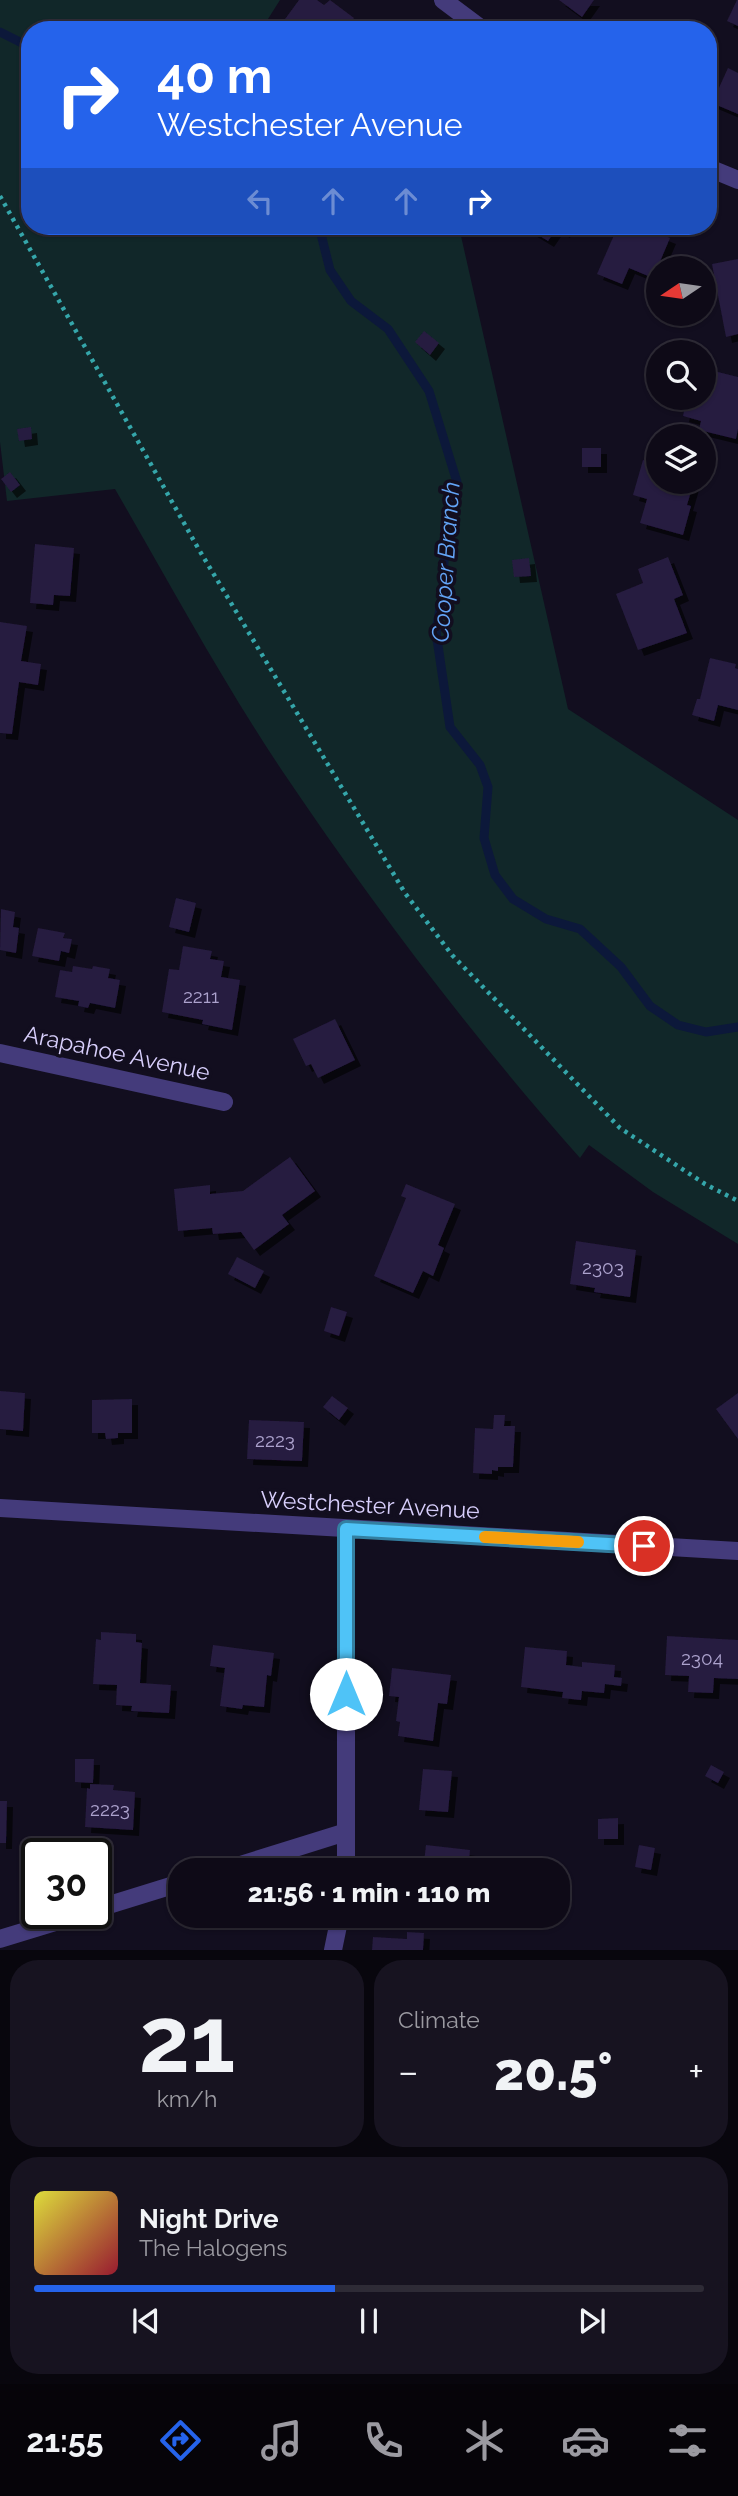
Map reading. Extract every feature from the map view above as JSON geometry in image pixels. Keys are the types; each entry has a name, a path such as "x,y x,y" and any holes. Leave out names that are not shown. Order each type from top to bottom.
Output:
{"street":[{"path":"443,0 471,21"},
{"path":"717,171 738,180"},
{"name":"Arapahoe Avenue","path":"0,1053 224,1102"},
{"name":"Westchester Avenue","path":"0,1508 738,1551"},
{"path":"346,1529 346,1858"},
{"path":"263,1858 346,1832"},
{"path":"112,1904 168,1887"},
{"path":"333,1950 338,1928"},
{"path":"0,1939 33,1929"}],"path":[{"path":"0,196 21,233"},
{"path":"22,235 198,548 405,893 452,956 620,1128 705,1184 738,1200"}],"green space":[{"path":"0,0 280,0 267,21 21,21 21,235 461,236 568,709 738,820 738,1244 653,1192 589,1145 580,1158 501,1065 388,921 283,772 218,668 115,489 7,501 0,442"}],"building":[{"path":"299,0 317,0 324,5 330,0 354,18 351,21 284,21"},
{"path":"559,0 594,0 582,17"},
{"path":"738,0 738,26 727,21"},
{"path":"728,68 738,73 738,114 717,105 717,92"},
{"path":"538,235 552,235 548,241"},
{"path":"614,235 662,235 670,238 662,256 646,256 646,275 629,268 622,284 597,274"},
{"path":"738,259 738,334 726,337 716,285 716,263"},
{"path":"424,331 439,343 430,355 415,342"},
{"path":"716,372 738,377 736,439 716,434 716,424 700,424 701,421 683,416 684,410 716,410"},
{"path":"31,427 32,439 19,441 17,429"},
{"path":"582,448 601,448 601,467 582,467"},
{"path":"643,460 646,461 646,494 690,494 687,505 691,506 683,535 640,523 647,499 633,495"},
{"path":"10,472 20,485 11,492 1,479"},
{"path":"35,544 74,548 70,596 54,595 53,605 30,603"},
{"path":"668,557 683,595 674,599 687,633 638,650 616,594 643,583 638,569"},
{"path":"529,558 531,576 514,577 512,560"},
{"path":"0,622 27,626 21,661 41,664 38,685 19,682 12,734 0,733"},
{"path":"710,658 736,664 735,668 738,669 738,710 718,705 714,721 692,715 697,699 700,699"},
{"path":"176,898 196,903 189,932 169,927"},
{"path":"1,909 15,912 13,927 19,928 16,953 0,950"},
{"path":"38,928 65,933 63,938 72,939 69,953 61,951 59,961 32,956"},
{"path":"183,946 212,951 210,959 224,961 221,977 240,980 232,1030 202,1024 203,1020 162,1012 169,969 179,970"},
{"path":"73,966 110,969 108,978 120,980 115,1008 90,1003 88,1008 78,1006 79,1001 55,997 60,970 72,972"},
{"path":"335,1019 355,1060 318,1078 311,1064 306,1066 293,1039"},
{"path":"290,1157 315,1191 282,1215 289,1224 254,1250 241,1232 213,1234 212,1228 178,1231 174,1189 210,1185 210,1194 243,1191"},
{"path":"406,1184 455,1204 438,1245 444,1248 433,1276 423,1271 413,1293 374,1276 406,1198 401,1196"},
{"path":"576,1241 636,1250 630,1297 594,1292 595,1288 570,1284"},
{"path":"237,1257 264,1271 255,1288 228,1274"},
{"path":"331,1307 347,1312 339,1336 324,1331"},
{"path":"0,1391 25,1393 23,1431 0,1429"},
{"path":"738,1393 738,1439 716,1409"},
{"path":"332,1396 348,1408 339,1420 323,1407"},
{"path":"132,1399 132,1433 118,1433 118,1438 106,1439 105,1433 92,1433 92,1400"},
{"path":"494,1415 505,1415 504,1426 515,1426 513,1467 498,1467 498,1471 492,1470 492,1474 473,1473 475,1428 493,1429"},
{"path":"249,1420 304,1422 302,1461 247,1459"},
{"path":"101,1632 136,1634 136,1642 142,1643 140,1683 171,1685 169,1713 131,1711 132,1706 116,1705 117,1685 93,1684 96,1639 101,1640"},
{"path":"667,1636 738,1640 738,1679 714,1678 713,1693 688,1692 689,1676 665,1675"},
{"path":"213,1645 274,1653 271,1676 267,1675 264,1707 243,1705 242,1709 220,1706 225,1668 210,1666"},
{"path":"525,1647 567,1651 566,1665 582,1667 582,1662 615,1665 614,1677 622,1678 621,1686 605,1684 604,1693 582,1691 581,1700 562,1698 563,1692 521,1687"},
{"path":"392,1668 451,1675 447,1704 438,1703 433,1741 398,1736 400,1722 396,1721 399,1697 389,1696"},
{"path":"75,1759 94,1759 93,1783 75,1782"},
{"path":"711,1765 724,1772 718,1783 705,1776"},
{"path":"423,1769 452,1771 448,1812 419,1810"},
{"path":"90,1784 114,1785 113,1790 135,1792 133,1830 85,1827 87,1788 90,1789"},
{"path":"0,1801 7,1801 6,1843 0,1843"},
{"path":"618,1818 618,1839 598,1839 598,1819"},
{"path":"426,1845 470,1850 469,1858 424,1858"},
{"path":"639,1845 655,1848 651,1870 635,1867"},
{"path":"407,1932 424,1933 423,1950 372,1950 373,1937 407,1939"}],"waterway":[{"name":"Cooper Branch","path":"0,32 21,42"},
{"name":"Cooper Branch","path":"321,235 330,270 351,301 388,329 429,391 457,482 445,531 443,591 436,632 450,727 480,765 488,787 484,838 495,875 513,899 546,919 580,929 621,967 650,1006 678,1025 706,1032 738,1027"}],"slow traffic":[{"path":"485,1537 578,1542"}],"route":[{"path":"346,1694 346,1529 644,1546"}]}
